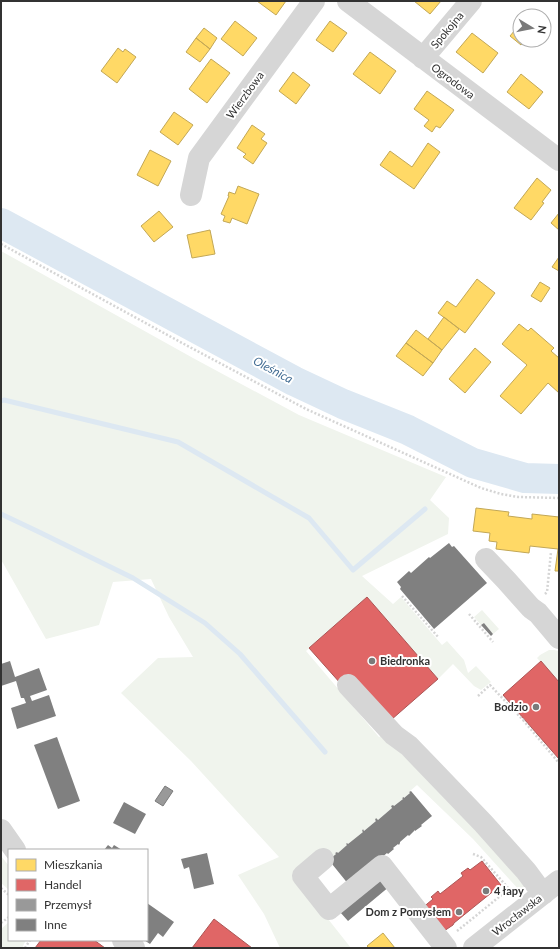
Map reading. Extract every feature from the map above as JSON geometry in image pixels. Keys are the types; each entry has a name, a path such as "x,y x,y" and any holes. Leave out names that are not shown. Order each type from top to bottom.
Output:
{"street":[{"name":"Wierzbowa","path":"192,196 199,158 314,1"},
{"name":"Ogrodowa","path":"348,1 559,160"},
{"name":"Spokojna","path":"423,58 471,1"},
{"path":"486,559 531,608 538,613 559,638"},
{"path":"348,685 394,736 409,746 526,871 551,888"},
{"path":"323,859 303,876 329,909 382,866 446,948"},
{"name":"Wrocławska","path":"474,948 551,888"},
{"path":"124,941 134,948"}],"path":[{"path":"1,244 269,391 312,412 481,488 500,494 518,497 559,498"},
{"path":"544,596 546,592 551,552"},
{"path":"402,596 439,638"},
{"path":"469,614 493,642"},
{"path":"478,696 490,685 523,720 559,762"},
{"path":"473,854 482,857 509,889"}],"shaded area":[{"path":"1,251 299,415 446,477 430,500 449,518 448,534 362,576 393,604 401,597 442,645 447,641 464,660 468,673 476,666 491,682 481,690 474,686 453,664 438,679 367,597 306,651 379,737 383,735 483,836 525,886 519,890 473,839 417,785 409,792 410,793 402,798 403,799 394,806 391,806 392,808 378,820 376,819 376,821 364,831 363,829 363,832 348,844 347,843 347,845 338,853 336,852 336,854 330,859 294,876 351,948 280,948 264,914 238,875 279,857 191,761 121,693 158,658 193,657 169,617 151,579 113,582 99,625 46,639 1,560"},
{"path":"482,610 499,629 493,634 484,623 481,625 474,617"},
{"path":"549,650 559,651 559,682 537,658"},
{"path":"1,856 8,865 8,889 1,883"},
{"path":"8,923 8,941 26,941 23,946 24,948 1,948 1,929"}],"building: Mieszkania":[{"path":"257,1 286,1 276,15"},
{"path":"414,1 441,1 430,14"},
{"path":"235,21 257,38 243,56 221,39"},
{"path":"330,21 347,33 333,52 316,40"},
{"path":"204,28 217,38 210,49 196,38"},
{"path":"472,33 498,53 483,73 456,52"},
{"path":"196,38 210,49 200,62 186,52"},
{"path":"118,48 123,52 125,49 136,57 117,83 101,71"},
{"path":"370,52 396,71 380,94 353,74"},
{"path":"211,59 230,73 207,103 189,89"},
{"path":"293,72 310,85 296,104 279,91"},
{"path":"521,74 543,92 529,109 507,92"},
{"path":"427,91 454,110 440,128 436,126 432,132 424,126 429,120 414,109"},
{"path":"174,112 193,125 178,145 160,132"},
{"path":"252,125 265,134 261,139 267,143 253,164 243,157 246,154 237,148"},
{"path":"428,143 440,152 414,189 380,165 390,151 412,167"},
{"path":"150,150 171,161 158,186 137,175"},
{"path":"537,178 551,190 542,202 544,203 531,220 514,208"},
{"path":"238,186 259,194 247,224 232,218 230,223 223,221 225,216 221,214 229,196 229,192 235,194"},
{"path":"159,211 173,227 154,242 141,226"},
{"path":"559,213 559,230 551,223"},
{"path":"210,230 215,254 192,258 187,235"},
{"path":"559,257 559,271 552,267"},
{"path":"477,279 495,293 465,333 438,313 447,301 456,307"},
{"path":"540,282 550,288 541,302 531,296"},
{"path":"444,317 459,329 442,350 428,339"},
{"path":"519,324 528,331 531,328 554,348 551,351 559,358 559,393 548,383 521,414 500,396 527,365 502,344"},
{"path":"416,330 442,350 433,363 406,343"},
{"path":"406,343 433,363 423,376 396,356"},
{"path":"475,348 491,362 465,393 449,379"},
{"path":"476,508 509,512 508,516 532,519 532,514 559,517 559,571 555,571 558,549 530,546 529,553 496,549 497,542 489,541 490,533 473,531"},
{"path":"383,933 395,948 369,948 367,946"}],"building: Handel":[{"name":"Biedronka","path":"367,597 438,679 391,720 341,684 309,648"},
{"name":"Bodzio","path":"541,661 559,682 559,759 503,695"},
{"path":"482,861 501,885 453,925 441,933 421,909 433,899 431,897 438,891 440,894 463,876 461,873 468,868 470,870"},
{"path":"214,919 252,948 192,948"},
{"path":"40,941 95,941 105,948 35,948"}],"building: Przemysł":[{"path":"165,786 173,791 163,806 155,801"}],"building: Inne":[{"path":"449,543 452,547 454,546 487,583 434,629 400,589 401,587 397,582 409,571 411,573 429,557 430,558"},
{"path":"484,623 493,634 491,636 481,625"},
{"path":"10,661 15,677 39,668 47,690 30,696 32,701 49,695 56,716 17,729 11,708 26,703 24,698 21,698 16,681 1,686 1,664"},
{"path":"57,737 80,801 58,809 34,745"},
{"path":"411,791 432,816 421,825 422,826 409,836 408,835 400,842 399,845 398,844 393,848 394,849 388,854 387,853 349,885 328,859 336,854 335,853 338,853 347,845 347,843 348,844 363,832 363,829 364,831 376,821 376,818 378,820 392,808 391,806 394,806"},
{"path":"124,802 146,814 135,834 113,823"},
{"path":"108,845 112,848 114,845 120,849 105,849"},
{"path":"207,853 214,884 194,889 189,867 184,869 181,859"},
{"path":"382,876 390,886 348,921 340,912"},
{"path":"148,904 174,922 163,937 158,933 150,944 146,941 148,941"}],"waterway":[{"name":"Oleśnica","path":"1,223 294,381 343,404 408,430 473,463 525,478 559,479"},
{"path":"1,401 4,400 178,442 309,518 353,570 425,509"},
{"path":"1,514 133,578 205,623 240,654 325,752"}],"place":[{"name":"Biedronka","path":"372,661"},
{"name":"Bodzio","path":"536,707"},
{"name":"4 łapy","path":"486,891"},
{"name":"Dom z Pomysłem","path":"459,912"}]}
